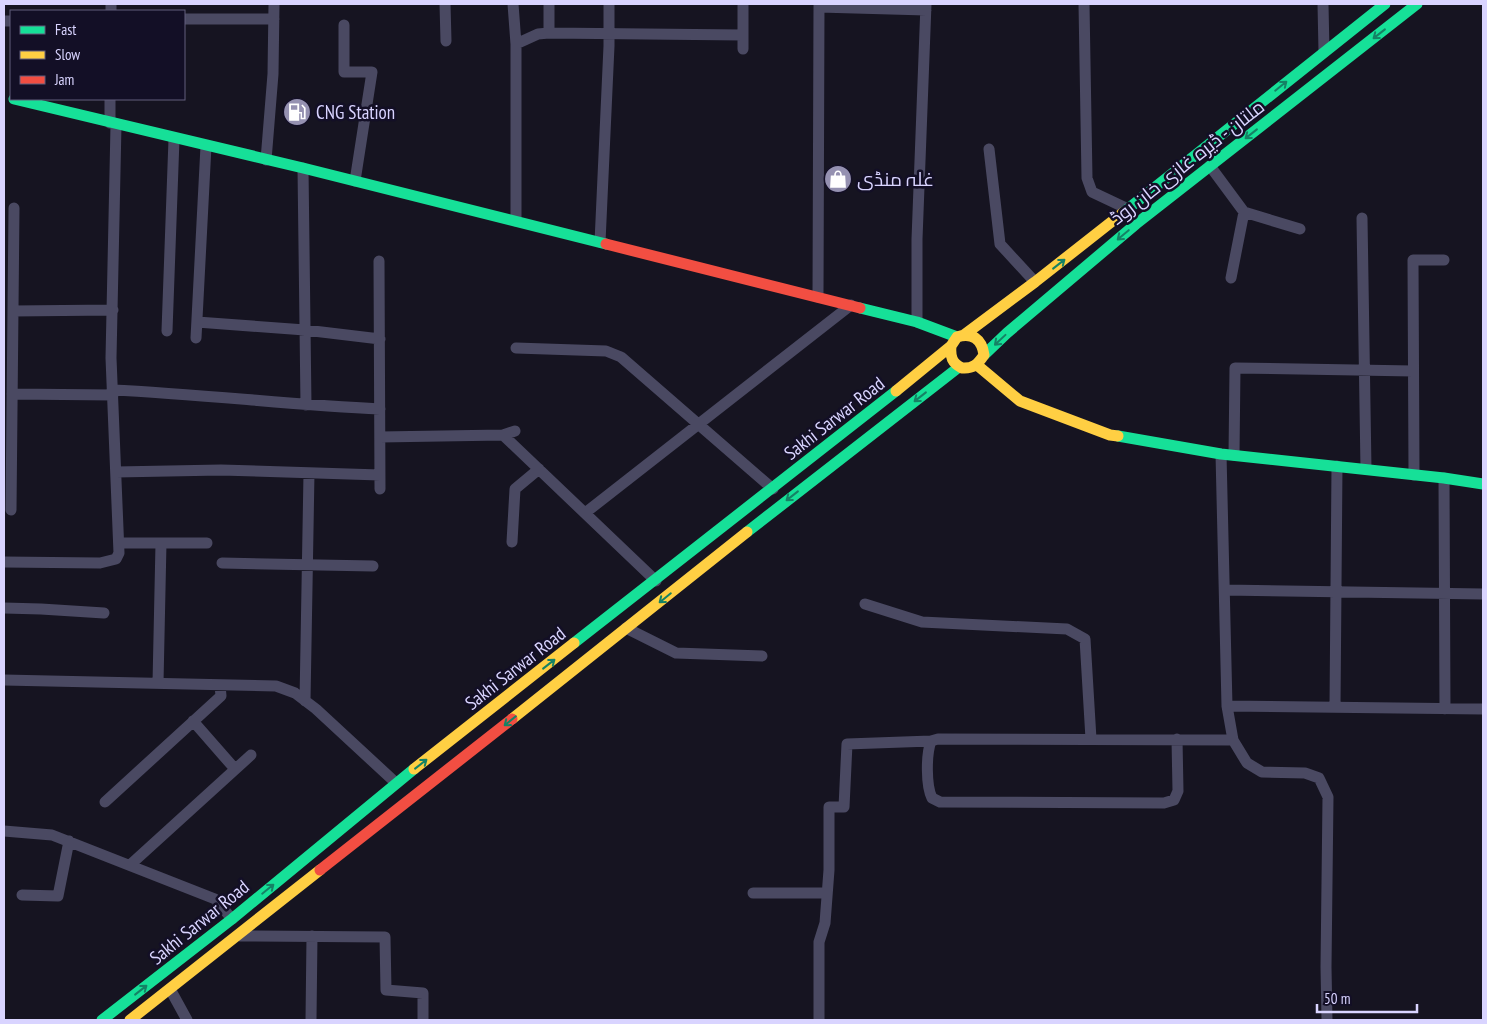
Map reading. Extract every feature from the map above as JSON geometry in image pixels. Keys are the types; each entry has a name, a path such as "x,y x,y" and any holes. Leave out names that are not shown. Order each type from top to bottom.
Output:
{"main road":[{"name":"ملتان - ڈیرہ غازی خان روڈ","path":"957,339 1035,282 1385,4"},
{"name":"ملتان - ڈیرہ غازی خان روڈ","path":"977,365 984,355 1007,333 1136,224 1417,4"},
{"path":"21,100 113,124 303,168 851,305 916,322 957,339 970,335 981,342 984,355"},
{"path":"957,339 949,352 950,358 959,367 972,368 977,365 1020,401 1110,435 1222,454 1366,469 1483,484"},
{"name":"Sakhi Sarwar Road","path":"102,1020 232,919 396,783 905,384 957,339"},
{"name":"Sakhi Sarwar Road","path":"130,1020 777,508 959,367"}],"street":[{"path":"266,160 273,74 274,4"},
{"path":"445,4 446,41"},
{"path":"513,4 516,44 516,221"},
{"path":"548,33 549,4"},
{"path":"600,242 609,4"},
{"path":"743,4 743,49"},
{"path":"1084,4 1087,178 1092,192 1128,209"},
{"path":"1323,4 1324,52"},
{"path":"818,297 819,5 926,7 916,239 916,322"},
{"path":"185,19 274,18"},
{"path":"344,26 344,72 372,72 355,181"},
{"path":"516,44 538,34 548,33 743,35"},
{"path":"4,562 100,564 116,559 119,553 111,358 113,124 110,100"},
{"path":"167,331 174,138"},
{"path":"196,338 206,146"},
{"path":"989,149 1000,244 1035,282"},
{"path":"1210,166 1244,212 1300,229"},
{"path":"303,168 306,405"},
{"path":"11,510 13,311 9,288 9,228 14,208"},
{"path":"1231,278 1244,212"},
{"path":"1362,218 1366,469"},
{"path":"1414,475 1413,260 1444,260"},
{"path":"379,261 380,489"},
{"path":"585,513 851,305"},
{"path":"13,311 112,310"},
{"path":"197,322 305,330 380,339"},
{"path":"516,348 606,351 621,357 773,489"},
{"path":"1234,455 1235,368 1413,371"},
{"path":"12,394 112,392 184,394 306,405 380,409"},
{"path":"380,437 503,435 514,431"},
{"path":"503,435 656,581"},
{"path":"1222,454 1228,706 1232,740 1247,763 1262,772 1305,772 1319,778 1328,797 1327,1020"},
{"path":"1335,707 1337,466"},
{"path":"512,542 515,489 539,469"},
{"path":"116,472 221,470 380,475"},
{"path":"305,701 308,473"},
{"path":"1444,478 1445,708"},
{"path":"118,543 207,543"},
{"path":"158,683 161,543"},
{"path":"222,564 373,566"},
{"path":"1225,590 1483,594"},
{"path":"865,604 922,622 1067,630 1085,639 1091,739"},
{"path":"4,608 41,608 104,613"},
{"path":"626,628 676,653 762,656"},
{"path":"4,680 276,686 295,693 316,709 396,783"},
{"path":"105,802 221,696 220,685"},
{"path":"1228,706 1483,709"},
{"path":"193,721 235,769"},
{"path":"819,1020 820,942 825,923 827,893 829,807 844,807 846,744 931,741 938,739 1232,740"},
{"path":"931,741 928,748 928,790 932,798 940,802 1164,803 1174,800 1178,791 1177,739"},
{"path":"130,865 251,755"},
{"path":"4,831 52,835 69,841 215,899 232,919"},
{"path":"22,895 58,896 69,841"},
{"path":"753,893 827,893"},
{"path":"238,936 385,937 386,990 423,993 422,1020"},
{"path":"310,1020 312,936"},
{"path":"170,989 187,1020"}],"traffic: fast":[{"path":"1124,212 1385,4"},
{"path":"984,355 1007,333 1136,224 1417,4"},
{"path":"18,100 303,168 606,244"},
{"path":"860,308 917,322 957,337"},
{"path":"747,532 959,367"},
{"path":"574,643 896,391"},
{"path":"1118,436 1221,454 1444,478 1483,484"},
{"path":"102,1020 232,919 414,769"}],"traffic: slow":[{"path":"964,335 1124,212"},
{"path":"896,391 951,346 957,337 972,336 979,341 984,355 975,365 969,368 962,368 952,359 951,346"},
{"path":"977,365 1020,401 1110,435 1118,436"},
{"path":"512,719 747,532"},
{"path":"414,769 574,643"},
{"path":"130,1020 320,870"}],"traffic: jam":[{"path":"606,244 860,308"},
{"path":"320,870 512,719"}],"place":[{"name":"CNG Station","path":"297,112"},
{"name":"غلہ منڈی","path":"838,179"}]}
